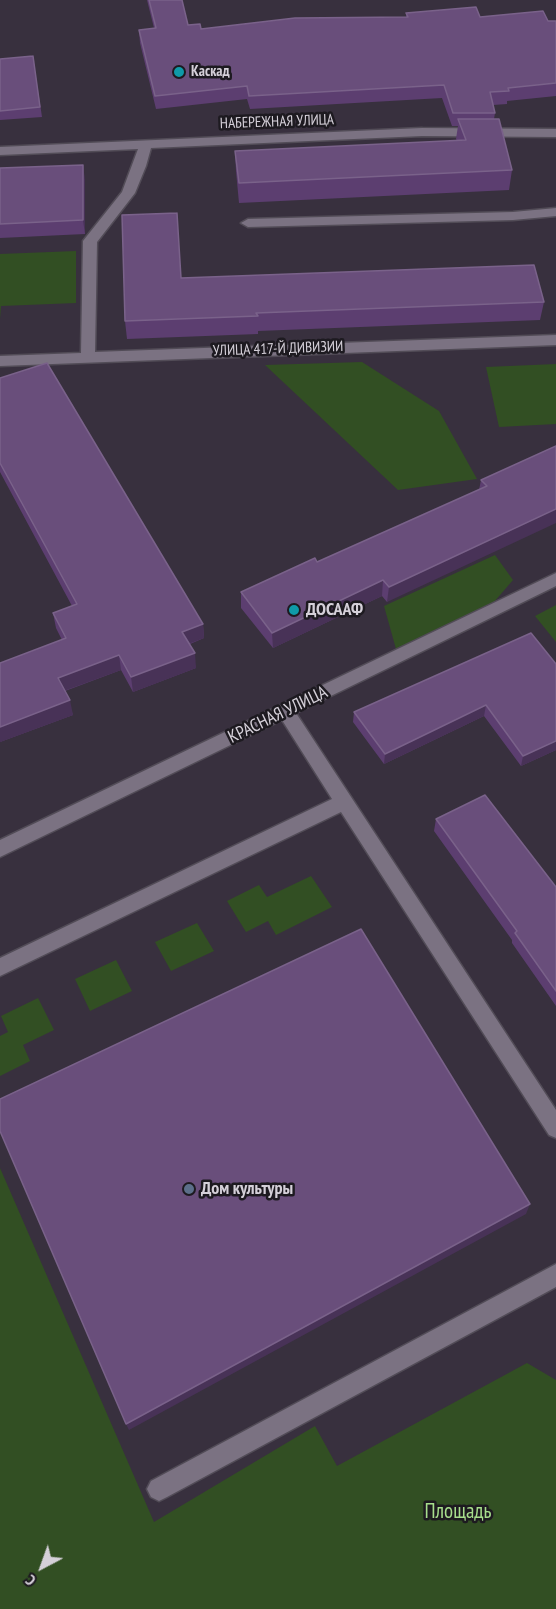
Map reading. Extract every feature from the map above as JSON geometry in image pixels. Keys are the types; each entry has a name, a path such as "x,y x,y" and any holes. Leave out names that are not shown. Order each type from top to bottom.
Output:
{"street":[{"name":"НАБЕРЕЖНАЯ УЛИЦА","path":"0,151 423,132 556,133"},
{"path":"88,356 90,241 128,193 140,166 146,143"},
{"path":"248,223 513,216 556,212"},
{"name":"УЛИЦА 417-Й ДИВИЗИИ","path":"0,361 556,340"},
{"name":"КРАСНАЯ УЛИЦА","path":"0,849 556,579"},
{"path":"285,711 556,1128"},
{"path":"0,967 344,802"},
{"path":"159,1489 556,1275"}],"green space":[{"path":"76,251 76,303 1,306 0,319 0,254"},
{"path":"362,362 439,411 477,479 398,490 265,365"},
{"path":"556,364 556,424 499,427 486,367"},
{"path":"495,555 513,580 494,602 396,649 384,606"},
{"path":"556,605 556,642 535,616"},
{"path":"311,876 332,907 276,935 268,921 246,932 227,901 259,885 267,897"},
{"path":"197,923 214,951 171,971 155,942"},
{"path":"116,960 132,991 90,1011 75,979"},
{"path":"38,998 54,1030 23,1045 30,1061 0,1076 0,1036 8,1032 1,1016"},
{"name":"Площадь","path":"0,1168 154,1522 315,1426 337,1466 527,1363 556,1380 556,1609 0,1609"}],"building":[{"path":"149,0 182,0 188,25 200,24 201,29 295,18 408,17 406,13 476,7 480,17 543,11 548,21 556,21 556,83 490,92 495,113 453,113 444,85 249,96 247,86 155,96 139,30 156,28"},
{"path":"33,56 40,107 0,111 0,59"},
{"path":"458,119 499,119 512,170 239,183 235,151 466,140"},
{"path":"83,165 83,220 0,224 0,168"},
{"path":"177,213 181,278 534,265 544,302 256,313 258,316 125,321 122,215"},
{"path":"47,363 203,624 182,632 195,653 131,677 119,655 58,678 70,700 0,727 0,663 66,638 53,613 77,604 0,463 0,378"},
{"path":"556,446 556,509 389,587 383,580 272,633 241,592 315,558 317,562 487,486 481,480"},
{"path":"531,633 556,664 556,741 523,756 486,705 385,754 354,712"},
{"path":"485,795 556,887 556,991 515,933 517,931 436,819"},
{"path":"361,929 530,1204 126,1424 0,1131 0,1099"}],"place":[{"name":"Каскад","path":"179,72"},
{"name":"ДОСААФ","path":"294,610"},
{"name":"Дом культуры","path":"189,1189"}]}
